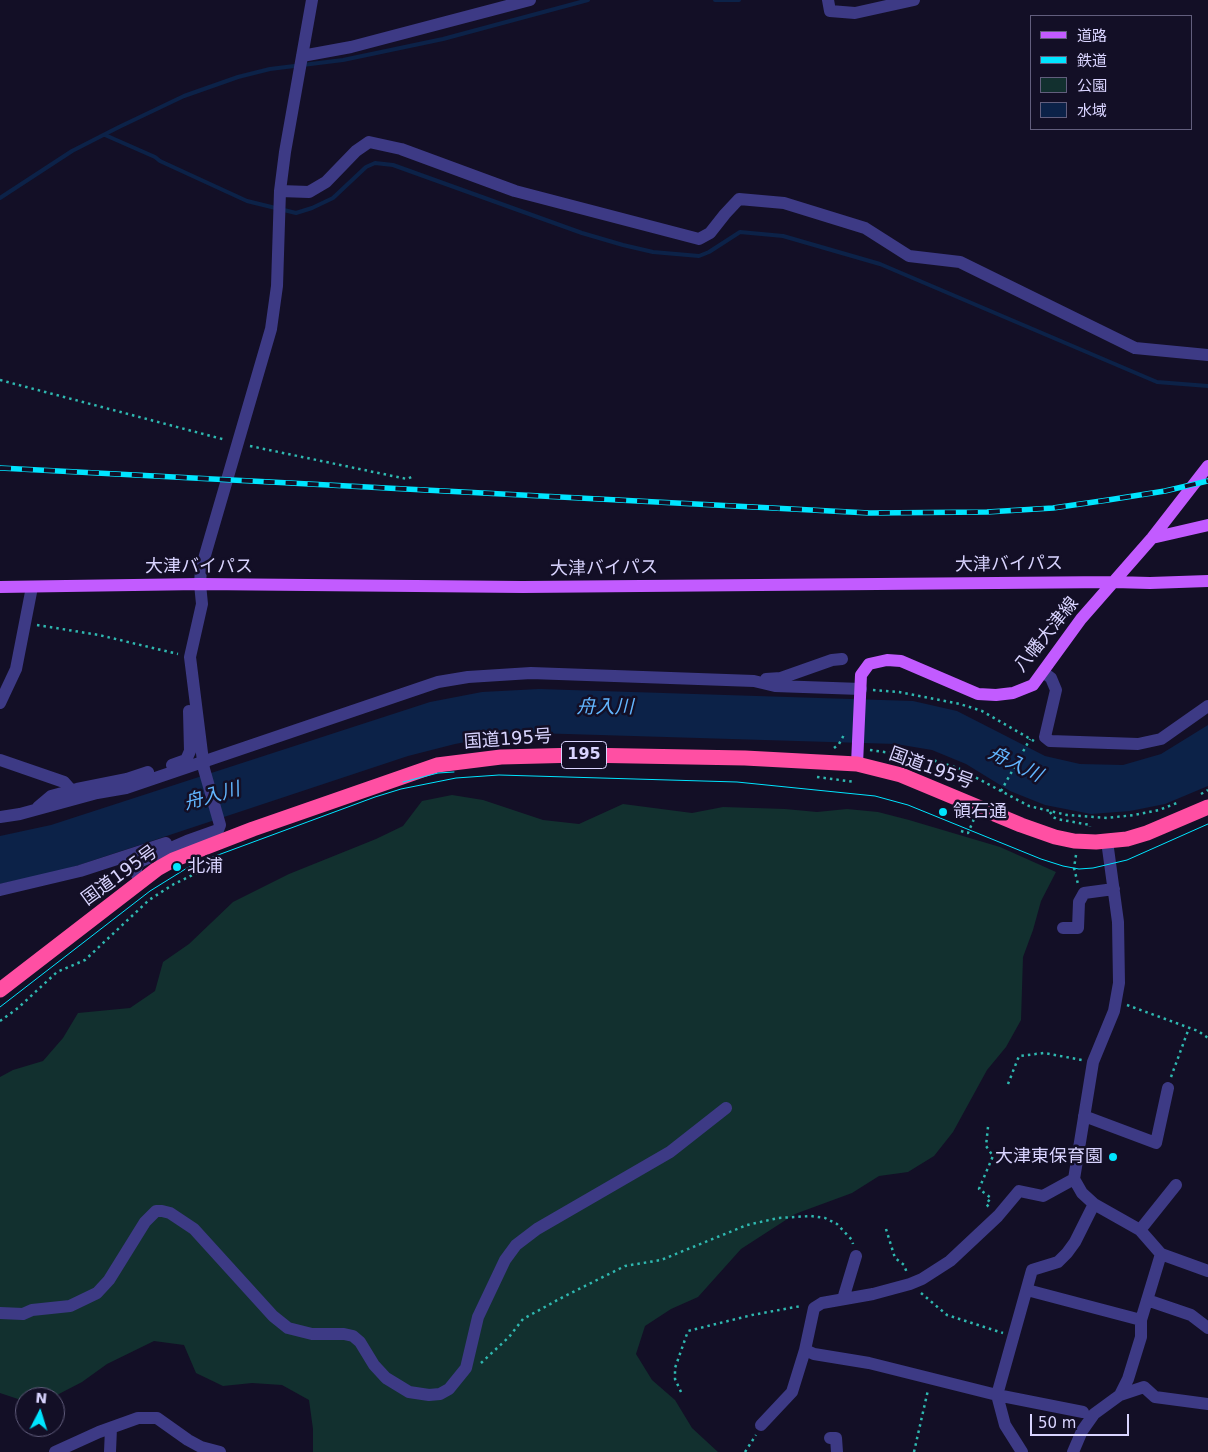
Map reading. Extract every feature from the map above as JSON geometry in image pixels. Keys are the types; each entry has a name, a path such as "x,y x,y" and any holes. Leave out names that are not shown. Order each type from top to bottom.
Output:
{"highway":[{"name":"国道195号","path":"0,990 157,869 193,852 298,812 437,765 501,757 580,755 745,758 858,752 902,775 1055,837 1074,841 1127,839 1147,833 1208,807"}],"main road":[{"name":"八幡大津線","path":"858,752 861,675 869,664 887,660 901,661 978,694 1014,693 1033,685 1081,619 1152,538 1208,466"},
{"path":"1152,538 1208,525"},
{"name":"大津バイパス","path":"0,587 200,584 523,587 1208,581"}],"street":[{"path":"34,810 51,796 127,779 186,760 190,751 188,686 202,604 201,568 271,329 277,286 280,191 285,152 312,0"},
{"path":"302,56 351,47 530,0"},
{"path":"828,0 830,11 854,13 914,0"},
{"path":"280,191 309,192 326,182 356,151 369,142 409,151 515,191 699,239 710,234 724,214 739,199 784,203 865,228 908,256 960,262 1135,348 1208,355"},
{"path":"0,703 16,669 32,587"},
{"path":"0,817 97,793 126,788 204,765 438,682 468,677 531,673 754,680 781,678 832,660 842,659"},
{"path":"141,882 136,873 139,862 186,841 218,830 220,823 204,765 191,660"},
{"path":"1042,672 1051,678 1056,690 1045,737 1050,741 1138,744 1162,739 1208,706"},
{"path":"754,680 776,686 860,692"},
{"path":"0,760 64,782 71,790"},
{"path":"0,890 80,871 220,823"},
{"path":"1107,841 1118,922 1119,983 1114,1010 1093,1062 1074,1178 1082,1193 1094,1204 1140,1230 1161,1254 1208,1271"},
{"path":"1063,928 1078,928 1079,902 1084,893 1114,889"},
{"path":"1084,1116 1156,1143 1168,1088"},
{"path":"0,1313 23,1314 32,1310 70,1306 97,1293 108,1280 145,1222 156,1211 170,1212 194,1229 273,1316 288,1328 312,1334 344,1334 353,1336 360,1342 374,1365 386,1378 410,1392 440,1394 449,1389 466,1368 478,1317 505,1260 516,1245 536,1229 670,1152 726,1108"},
{"path":"761,1425 792,1392 805,1350 814,1308 822,1303 910,1284 922,1279 950,1261 998,1216 1019,1191 1043,1196 1074,1178"},
{"path":"1140,1230 1176,1185"},
{"path":"1022,1452 1005,1425 997,1394 1032,1270 1058,1262 1067,1254 1094,1204"},
{"path":"1120,1395 1128,1380 1141,1337 1141,1320 1161,1254"},
{"path":"843,1300 856,1256"},
{"path":"1027,1290 1141,1320"},
{"path":"1147,1300 1191,1314 1208,1328"},
{"path":"805,1350 814,1354 869,1362 997,1394 1083,1412"},
{"path":"1073,1452 1082,1431 1094,1414 1120,1395 1144,1387 1155,1397 1208,1404"},
{"path":"55,1452 138,1418 157,1418 188,1440 201,1447 220,1452"},
{"path":"110,1452 111,1428"},
{"path":"830,1438 836,1438 837,1452"}],"path":[{"path":"0,380 238,443 407,479 414,476"},
{"path":"26,622 99,635 191,660"},
{"path":"1002,790 1030,739"},
{"path":"836,747 858,752 926,758 958,768 1029,806 1067,815 1107,818 1134,815 1159,810 1182,802"},
{"path":"850,778 855,782"},
{"path":"1197,796 1208,790"},
{"path":"961,830 968,833 975,818"},
{"path":"1077,854 1074,868 1082,897"},
{"path":"0,1021 18,1008 57,972 85,960 149,900 174,884 211,866 214,862"},
{"path":"1116,1001 1189,1028 1208,1038"},
{"path":"1168,1088 1189,1028"},
{"path":"1008,1084 1020,1056 1044,1053 1093,1062"},
{"path":"988,1127 986,1146 993,1156 979,1189 990,1198 986,1204 998,1216"},
{"path":"466,1368 475,1368 499,1348 523,1319 563,1297 625,1266 661,1260 747,1225 778,1218 811,1216 825,1218 837,1224 852,1240 856,1256"},
{"path":"886,1229 895,1258 904,1265 910,1284 947,1315 1013,1336"},
{"path":"681,1392 675,1368 688,1331 752,1314 822,1303"},
{"path":"914,1452 930,1378"},
{"path":"745,1452 761,1425"}],"green space":[{"path":"452,795 483,800 543,820 579,824 623,804 692,813 723,807 817,812 847,809 878,812 1000,847 1056,872 1041,901 1023,957 1021,1020 1006,1047 987,1070 953,1132 934,1156 908,1172 879,1176 852,1193 795,1214 741,1249 698,1297 671,1309 645,1326 636,1354 652,1380 675,1400 692,1428 718,1452 313,1452 313,1429 309,1400 282,1385 252,1383 223,1386 196,1373 184,1345 154,1341 107,1364 82,1382 65,1391 65,1387 15,1387 15,1398 0,1393 0,1077 13,1070 43,1061 63,1038 78,1013 130,1008 155,991 163,962 189,944 233,902 289,874 376,839 403,826 422,801"}],"water":[{"name":"舟入川","path":"539,689 913,701 957,711 1045,756 1080,764 1123,765 1161,754 1208,725 1208,786 1165,804 1130,811 1091,814 1045,805 1010,791 966,764 932,750 896,744 534,733 493,737 408,756 61,871 0,884 0,836 51,825 430,702 482,692"}],"waterway":[{"path":"0,198 72,151 119,127 184,96 238,77 270,69 343,60 443,39 588,0"},
{"path":"715,0 739,0"},
{"path":"105,135 247,201 296,213 333,198 366,167 375,163 393,165 582,233 653,252 699,256 709,252 740,232 783,236 880,264 1157,382 1208,386"}],"tram line":[{"path":"403,782 438,773 454,772"},
{"path":"0,1007 150,891 187,868 375,797 401,789 456,778 499,775 737,782 875,796 908,805 1041,859 1079,869 1093,868 1127,860 1208,824"}],"railway":[{"path":"0,468 869,513 987,512 1053,508 1165,491 1208,481"}],"place":[{"name":"領石通","path":"943,812"},
{"name":"北浦","path":"177,867"},
{"name":"大津東保育園","path":"1113,1157"}]}
